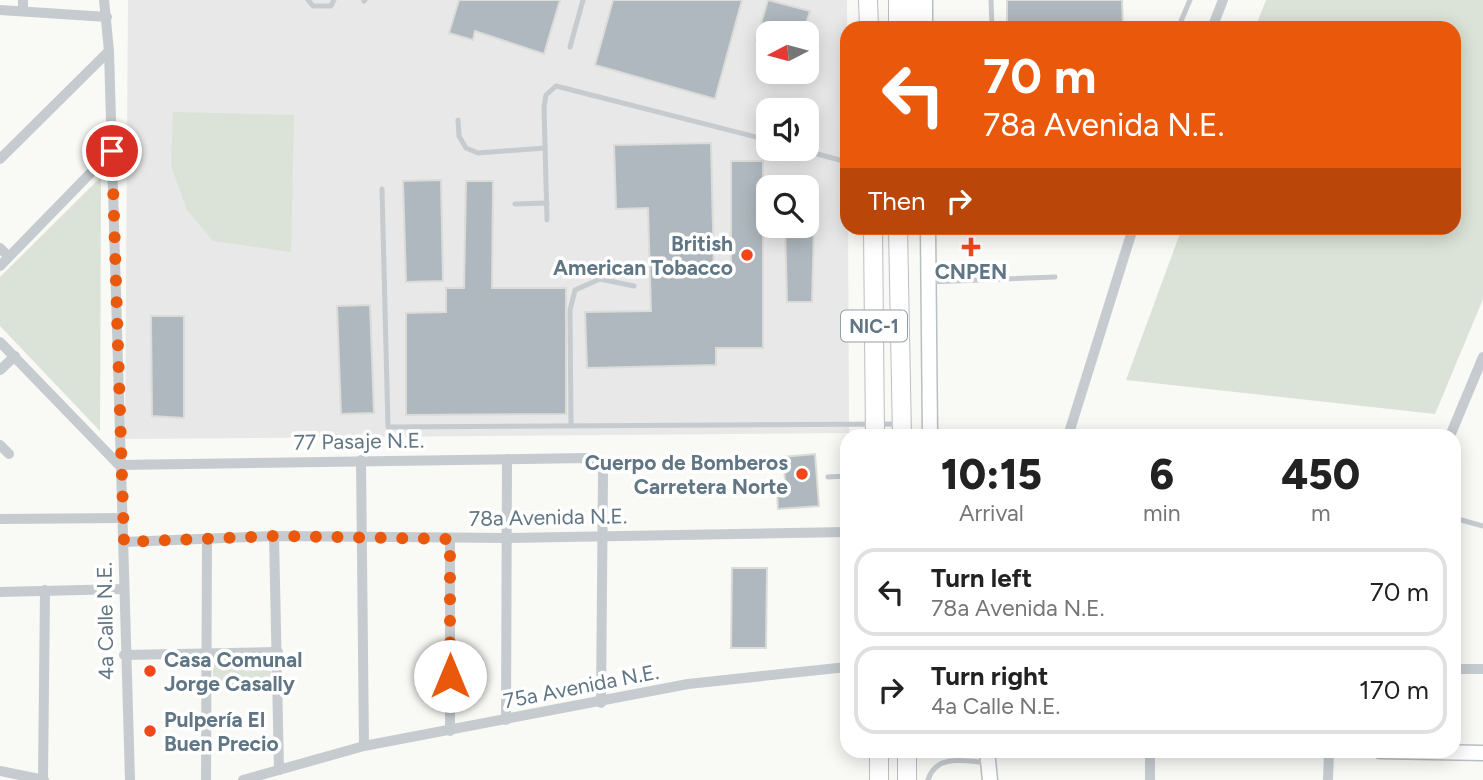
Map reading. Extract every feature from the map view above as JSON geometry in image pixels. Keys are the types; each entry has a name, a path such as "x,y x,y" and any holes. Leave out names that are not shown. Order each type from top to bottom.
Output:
{"highway":[{"path":"868,0 869,21"},
{"path":"898,0 898,21"},
{"path":"909,0 915,21"},
{"name":"NIC-1","path":"873,235 875,429"},
{"name":"NIC-1","path":"898,235 902,429"},
{"path":"878,780 879,758"},
{"path":"907,758 907,780"}],"street":[{"path":"23,0 23,11"},
{"name":"4a Calle N.E.","path":"104,0 109,51 119,465 124,518 124,655 130,780"},
{"path":"925,0 925,21"},
{"path":"1215,21 1223,0"},
{"path":"0,10 107,17"},
{"path":"2,152 109,51"},
{"path":"0,266 112,151"},
{"path":"928,235 930,429"},
{"path":"1070,429 1131,235"},
{"path":"0,248 8,256"},
{"path":"0,342 119,465"},
{"path":"0,370 15,356"},
{"path":"1453,429 1483,357"},
{"path":"0,445 9,454"},
{"name":"77 Pasaje N.E.","path":"119,465 587,458 598,462 603,473 600,535"},
{"path":"506,720 509,538 507,459"},
{"path":"361,460 364,746"},
{"path":"0,519 124,518"},
{"name":"78a Avenida N.E.","path":"124,542 274,536 450,539 840,532"},
{"path":"600,535 601,703"},
{"path":"274,536 279,770"},
{"path":"206,780 207,538"},
{"path":"450,539 450,731"},
{"path":"0,592 124,589"},
{"path":"0,771 44,780 45,590"},
{"path":"124,655 278,652"},
{"name":"75a Avenida N.E.","path":"243,780 364,746 601,703 688,684 840,668"},
{"path":"1461,669 1483,669"},
{"path":"1461,753 1483,753"},
{"path":"988,758 990,780"},
{"path":"1150,758 1150,780"},
{"path":"1328,780 1329,758"}],"lane":[{"path":"308,0 313,6 331,6 334,0"},
{"path":"570,47 583,0"},
{"path":"991,0 992,21"},
{"path":"1181,21 1189,0"},
{"path":"547,220 545,95 556,86 756,137"},
{"path":"458,120 459,136 466,148 478,153 545,148"},
{"path":"819,154 840,160"},
{"path":"382,189 388,427 840,430"},
{"path":"515,204 547,203"},
{"path":"929,282 1055,277"},
{"path":"571,426 570,310 575,290 600,279 634,286"},
{"path":"828,477 840,476"},
{"path":"1461,520 1483,526"},
{"path":"928,780 930,771 939,763 978,758"}],"shaded area":[{"path":"128,0 847,0 847,21 840,21 840,235 848,235 849,429 840,429 840,433 125,439"},
{"path":"1266,0 1483,0 1483,299 1435,414 1126,380 1179,235 1461,235 1461,21 1258,21"},
{"path":"173,112 294,115 291,252 213,241 187,210 171,166"},
{"path":"101,177 100,431 0,326 0,277"},
{"path":"271,655 272,688 213,689 213,656"}],"building":[{"path":"459,0 560,0 544,54 475,31 473,40 449,33"},
{"path":"613,0 742,0 715,99 595,65"},
{"path":"768,0 810,11 807,21 762,21"},
{"path":"1007,0 1122,0 1123,21 1007,21"},
{"path":"711,143 714,273 731,273 731,161 763,161 763,175 756,175 756,238 763,238 763,348 716,348 716,365 587,368 585,312 651,311 648,208 616,209 614,145"},
{"path":"441,180 443,281 406,282 403,181"},
{"path":"466,181 493,181 492,288 566,288 566,414 406,415 406,313 446,312 446,288 464,288"},
{"path":"785,238 814,238 812,302 787,302"},
{"path":"370,305 374,413 341,414 337,306"},
{"path":"151,316 184,316 184,418 152,416"},
{"path":"815,454 819,506 778,509 777,492 786,491 783,457"},
{"path":"732,568 767,568 766,648 731,648"}],"place":[{"name":"CNPEN","path":"971,247"},
{"name":"British American Tobacco","path":"747,255"},
{"name":"Cuerpo de Bomberos Carretera Norte","path":"802,474"},
{"name":"Casa Comunal Jorge Casally","path":"150,671"},
{"name":"Pulpería El Buen Precio","path":"150,731"}],"route":[{"path":"112,151 124,542 274,536 450,539 450,676"}]}
